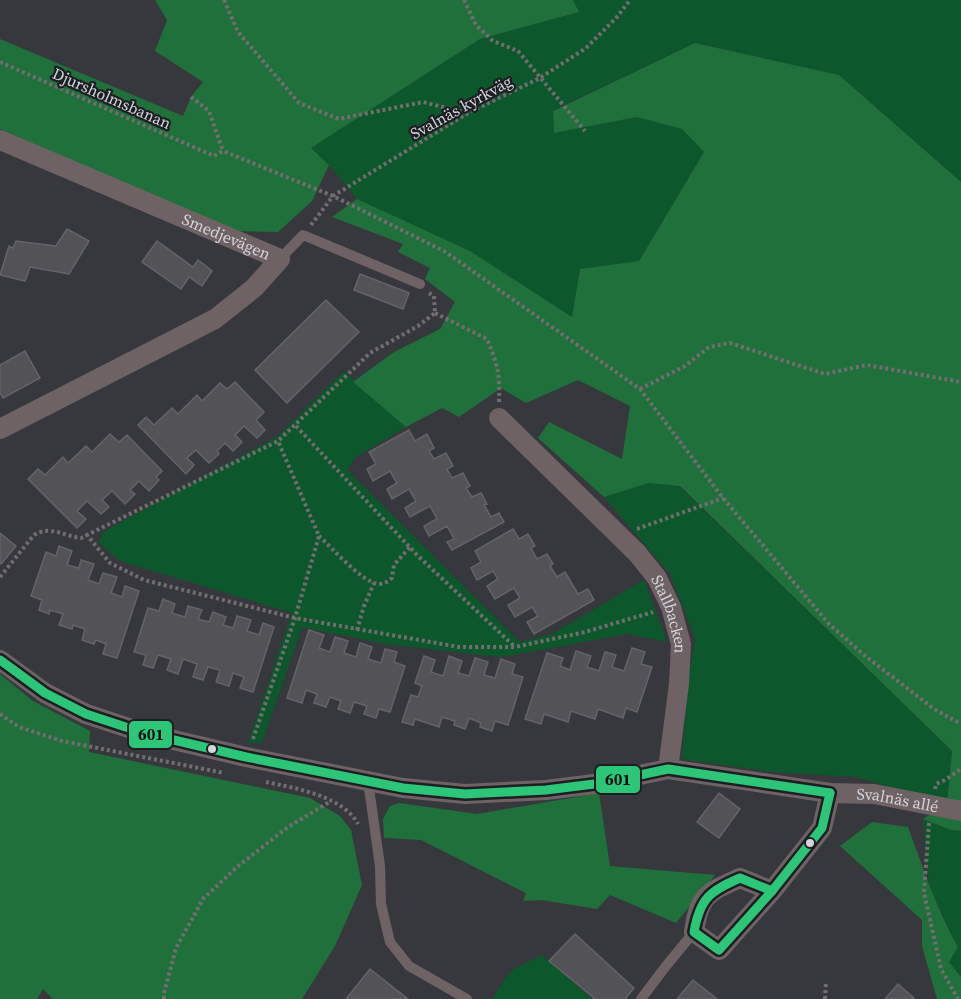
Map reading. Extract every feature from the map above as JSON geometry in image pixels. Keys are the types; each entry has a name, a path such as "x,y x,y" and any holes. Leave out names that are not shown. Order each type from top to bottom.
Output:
{"street":[{"name":"Smedjevägen","path":"0,140 280,259 254,288 215,319 0,429"},
{"name":"Stallbacken","path":"499,418 637,552 657,578 671,607 681,644 679,684 668,769"},
{"name":"Svalnäs allé","path":"0,660 45,693 86,714 144,733 246,757 403,788 465,794 546,790 602,783 668,769 830,793 874,794 961,811"},
{"path":"772,891 740,878 711,891 697,912 694,933 719,950 772,891 822,828 830,793"}],"lane":[{"path":"280,259 303,235 420,284"},
{"path":"368,781 380,866 381,904 390,942 409,966 467,999"},
{"path":"641,999 694,933"}],"path":[{"path":"224,0 238,32 299,102 339,119 423,102 468,113"},
{"path":"464,0 476,25 493,41 518,51 585,131"},
{"name":"Svalnäs kyrkväg","path":"303,235 333,196 468,113 540,78 585,48 617,17 630,0"},
{"name":"Djursholmsbanan","path":"0,62 214,156 223,151"},
{"path":"191,97 209,111 223,151 333,196 444,251 640,389 723,498 828,624 864,655 926,702 961,724"},
{"path":"420,284 434,296 435,313"},
{"path":"435,313 488,339 498,364 499,418"},
{"path":"0,577 34,535 41,531 48,530 81,538 278,441 370,353 418,326 435,313"},
{"path":"640,389 685,366 709,347 730,343 825,374 867,365 961,382"},
{"path":"296,426 410,547 515,647"},
{"path":"278,441 318,536 367,580 382,584 392,578 394,565 410,547"},
{"path":"619,536 723,498"},
{"path":"86,534 110,563 144,580 295,618 459,647 515,647 585,632 671,607"},
{"path":"246,757 295,618 318,536"},
{"path":"357,630 374,583"},
{"path":"0,714 19,727 62,741 226,774"},
{"path":"958,999 941,969 924,893 931,806 936,784 961,769"},
{"path":"260,781 306,791 331,801 355,817 362,830 376,836"},
{"path":"164,999 176,948 203,899 237,867 288,827 331,801"},
{"path":"825,999 826,981"}],"green space":[{"path":"155,0 573,0 579,12 480,39 311,148 329,165 312,201 278,232 234,231 0,129 0,39 183,116 191,97 203,82 155,51 167,20"},
{"path":"573,0 961,0 961,182 839,75 695,43 553,110 554,133 637,117 683,129 704,152 639,261 580,269 572,317 470,251 357,199 329,165 311,148 480,39 579,12"},
{"path":"695,43 839,75 961,182 961,831 951,830 923,819 947,804 952,751 680,486 649,483 604,497 538,438 549,422 622,459 630,406 578,380 526,403 501,388 459,417 442,408 406,427 353,382 394,352 440,329 455,302 425,279 430,268 398,252 403,244 332,217 357,199 470,251 572,317 580,269 639,261 704,152 682,129 637,117 554,133 553,111"},
{"path":"344,371 406,427 356,457 347,470 520,642 552,634 644,580 667,642 627,634 501,657 385,644 302,627 262,743 248,743 292,613 120,561 99,543 103,532 278,436"},
{"path":"649,483 679,486 952,751 947,804 856,777 773,772 682,759 688,685 695,638 670,574 604,497"},
{"path":"0,674 33,701 90,731 89,752 310,798 340,816 351,830 362,885 335,946 302,999 53,999 43,989 37,999 0,999"},
{"path":"599,793 610,866 715,875 676,923 610,895 597,909 541,900 523,901 526,893 421,840 384,838 383,819 390,806 399,803 477,814"},
{"path":"923,819 951,830 961,831 961,977 949,962 958,947 929,884"},
{"path":"872,822 908,827 937,904 958,947 949,962 961,977 961,999 937,999 922,946 922,920 840,846"},
{"path":"542,955 592,999 492,999 514,969"}],"building":[{"path":"67,229 89,241 69,274 30,267 25,281 0,275 9,246 13,248 16,241 56,246"},
{"path":"157,241 193,267 198,260 212,271 202,286 189,277 181,289 142,262"},
{"path":"360,274 409,293 403,309 354,290"},
{"path":"326,300 359,332 287,403 255,370"},
{"path":"25,351 40,378 3,398 0,393 0,365"},
{"path":"235,382 264,412 256,420 265,430 257,438 244,426 235,435 242,442 233,451 225,443 217,451 219,454 209,463 196,450 187,458 194,465 186,474 138,425 146,417 154,425 172,408 178,414 197,395 202,401 220,383 227,389"},
{"path":"409,430 415,441 427,434 434,448 429,451 434,459 446,453 453,466 447,469 452,478 463,473 470,486 466,488 472,497 481,493 487,504 484,505 491,517 499,513 504,522 452,550 447,542 454,539 447,526 429,536 424,526 437,519 430,506 410,517 405,508 416,501 409,489 392,499 387,489 397,483 390,471 373,481 367,469 376,464 369,452"},
{"path":"110,434 119,442 127,435 162,471 156,477 159,480 149,491 139,481 130,490 135,494 125,504 112,491 102,500 109,507 101,514 87,501 77,511 86,519 77,528 28,479 38,469 45,475 63,457 68,463 86,446 92,452"},
{"path":"513,529 519,539 528,534 535,546 531,548 537,559 547,554 553,564 550,566 557,577 565,572 578,594 588,589 594,600 534,634 527,622 538,616 532,607 515,617 508,605 520,598 514,588 495,599 487,586 498,579 493,571 477,580 471,568 481,562 475,551"},
{"path":"0,533 16,546 1,564 0,563"},
{"path":"59,546 72,551 67,565 79,568 81,560 94,564 88,580 99,584 103,573 117,577 111,593 122,597 125,586 139,591 117,658 103,654 106,644 96,640 94,644 82,640 85,629 73,625 72,629 59,625 63,614 50,610 49,614 39,610 42,600 31,596 46,552 56,556"},
{"path":"163,599 175,604 172,613 185,617 188,606 202,610 198,619 209,622 213,612 226,617 223,625 233,628 237,616 251,620 247,631 259,635 263,623 274,627 253,692 240,688 244,677 233,673 229,686 216,682 220,670 208,667 203,680 193,677 197,664 183,659 178,674 167,670 171,659 158,655 153,668 143,665 146,655 134,652 148,608 159,611"},
{"path":"309,630 324,635 319,648 330,652 335,637 348,641 344,653 356,657 360,643 372,647 368,659 381,663 385,649 397,652 394,662 405,666 390,712 379,709 376,718 364,714 367,706 354,702 350,713 338,709 341,701 330,697 326,707 314,703 317,694 306,690 302,703 287,698"},
{"path":"632,648 645,652 641,664 652,667 637,712 626,708 623,718 598,709 595,719 571,711 568,722 544,714 541,724 525,719 547,653 563,658 560,666 570,670 576,651 591,656 587,667 599,671 605,652 616,655 612,667 624,671"},
{"path":"424,656 435,660 431,672 443,676 449,656 462,661 458,673 469,676 475,658 488,662 484,675 495,678 501,659 515,664 512,674 523,677 508,725 495,721 492,731 480,727 481,723 469,718 465,729 454,725 455,721 442,717 439,727 415,719 413,725 402,722 411,695 418,697 422,686 415,683"},
{"path":"719,793 740,809 719,838 697,822"},
{"path":"575,934 634,988 625,999 593,999 549,961"},
{"path":"370,969 408,999 346,999"},
{"path":"693,980 717,999 677,999"},
{"path":"898,984 915,999 885,999"}],"transit line":[{"name":"601","path":"0,660 45,693 86,714 144,733 246,757 403,788 465,794 546,790 602,783 668,769 830,793"},
{"name":"601","path":"772,891 822,828 830,793"},
{"name":"601","path":"740,878 772,891 719,950 694,932 696,920 708,897 721,887 740,878"}]}
